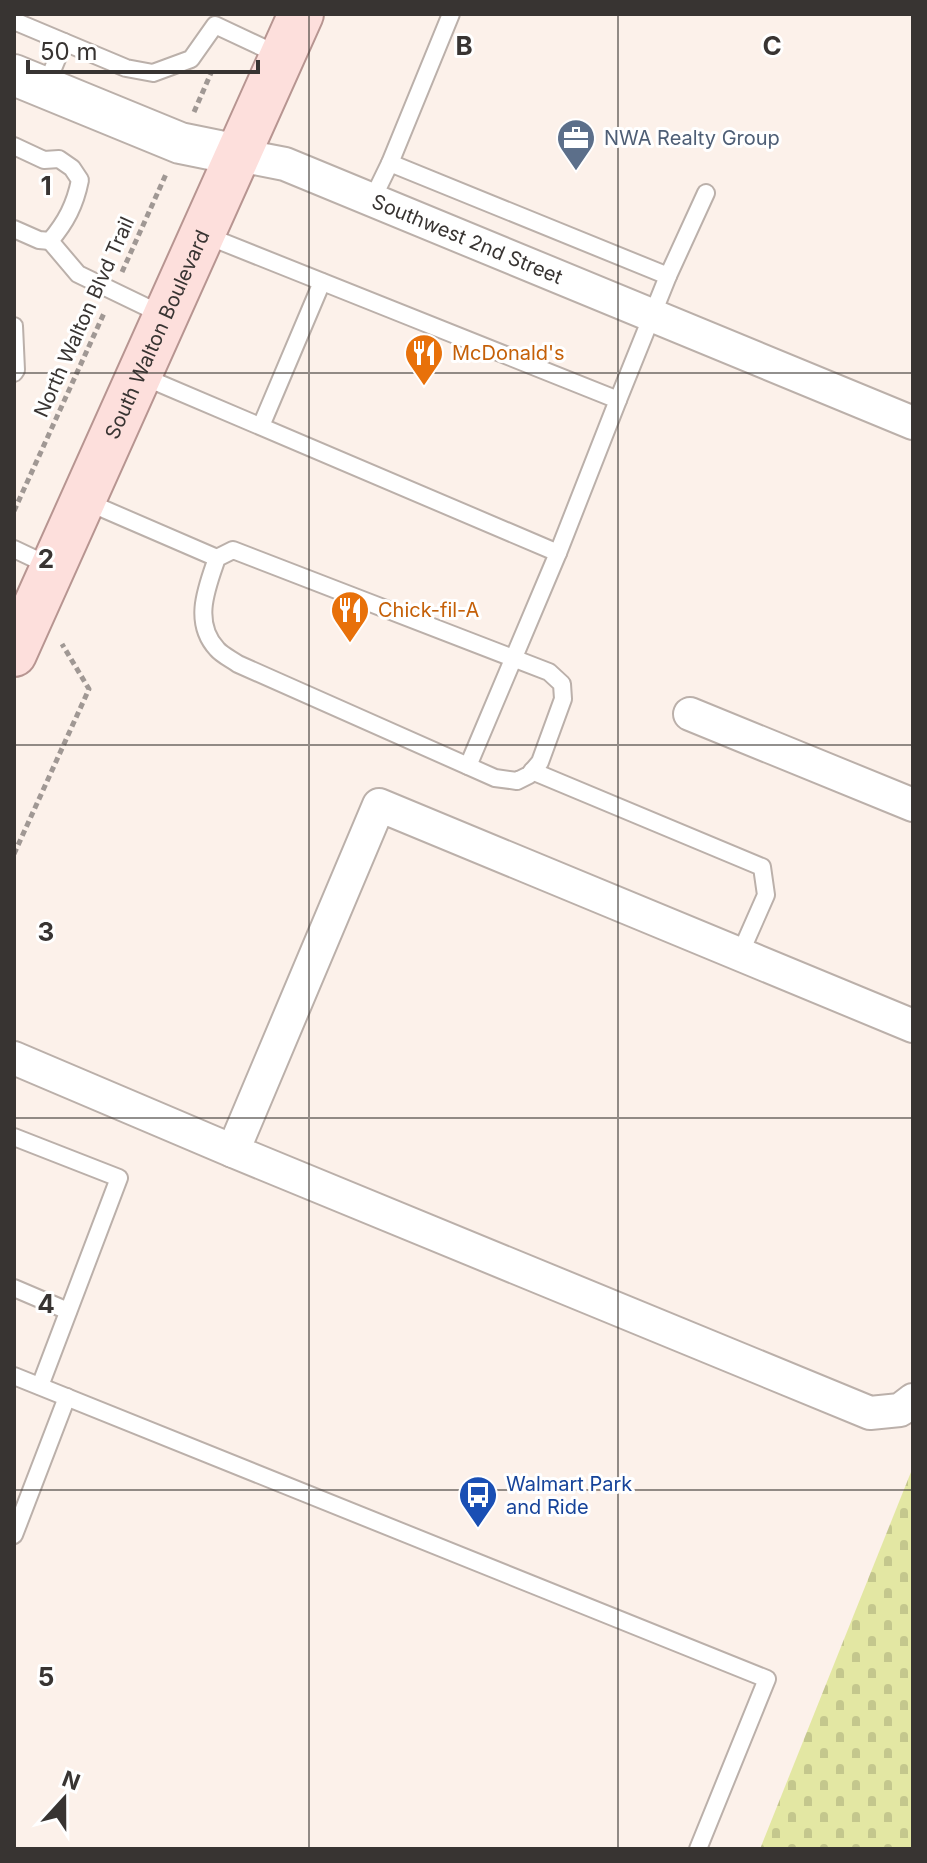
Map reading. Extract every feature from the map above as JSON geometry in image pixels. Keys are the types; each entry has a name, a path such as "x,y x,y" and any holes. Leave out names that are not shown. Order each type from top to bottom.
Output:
{"main road":[{"name":"South Walton Boulevard","path":"14,654 301,14"}],"street":[{"name":"Southwest 2nd Street","path":"30,81 180,143 285,164 913,423"},
{"path":"690,714 913,805"},
{"path":"233,1151 379,805 913,1026"},
{"path":"14,1058 870,1413 900,1410 913,1400"}],"lane":[{"path":"372,200 451,14"},
{"path":"14,21 126,68 153,73 191,59 215,25 282,56"},
{"path":"30,81 64,42"},
{"path":"14,146 44,160 59,159 72,168 80,180 64,225 50,241"},
{"path":"390,163 668,276"},
{"path":"468,766 558,553 668,276 706,193"},
{"path":"14,229 39,240 50,241 78,274 166,317"},
{"path":"203,234 618,400"},
{"path":"261,426 322,282"},
{"path":"14,326 14,373"},
{"path":"140,375 558,553"},
{"path":"83,501 217,558"},
{"path":"14,549 54,567"},
{"path":"233,550 513,658 549,672 562,684 563,699 540,762 529,775 517,781 495,778 238,664 216,648 205,628 203,600 217,558 233,550"},
{"path":"532,771 762,867 766,895 740,954"},
{"path":"14,1137 119,1178 40,1386"},
{"path":"14,1288 68,1311"},
{"path":"14,1376 767,1679 698,1849"},
{"path":"14,1535 67,1397"}],"path":[{"name":"North Walton Blvd Trail","path":"14,511 164,179"},
{"path":"14,854 89,689 62,644"}],"green space":[{"path":"913,1467 913,1849 760,1849"}],"place":[{"name":"NWA Realty Group","path":"576,172"},
{"name":"McDonald's","path":"424,387"},
{"name":"Chick-fil-A","path":"350,644"},
{"name":"Walmart Park and Ride","path":"478,1529"}]}
